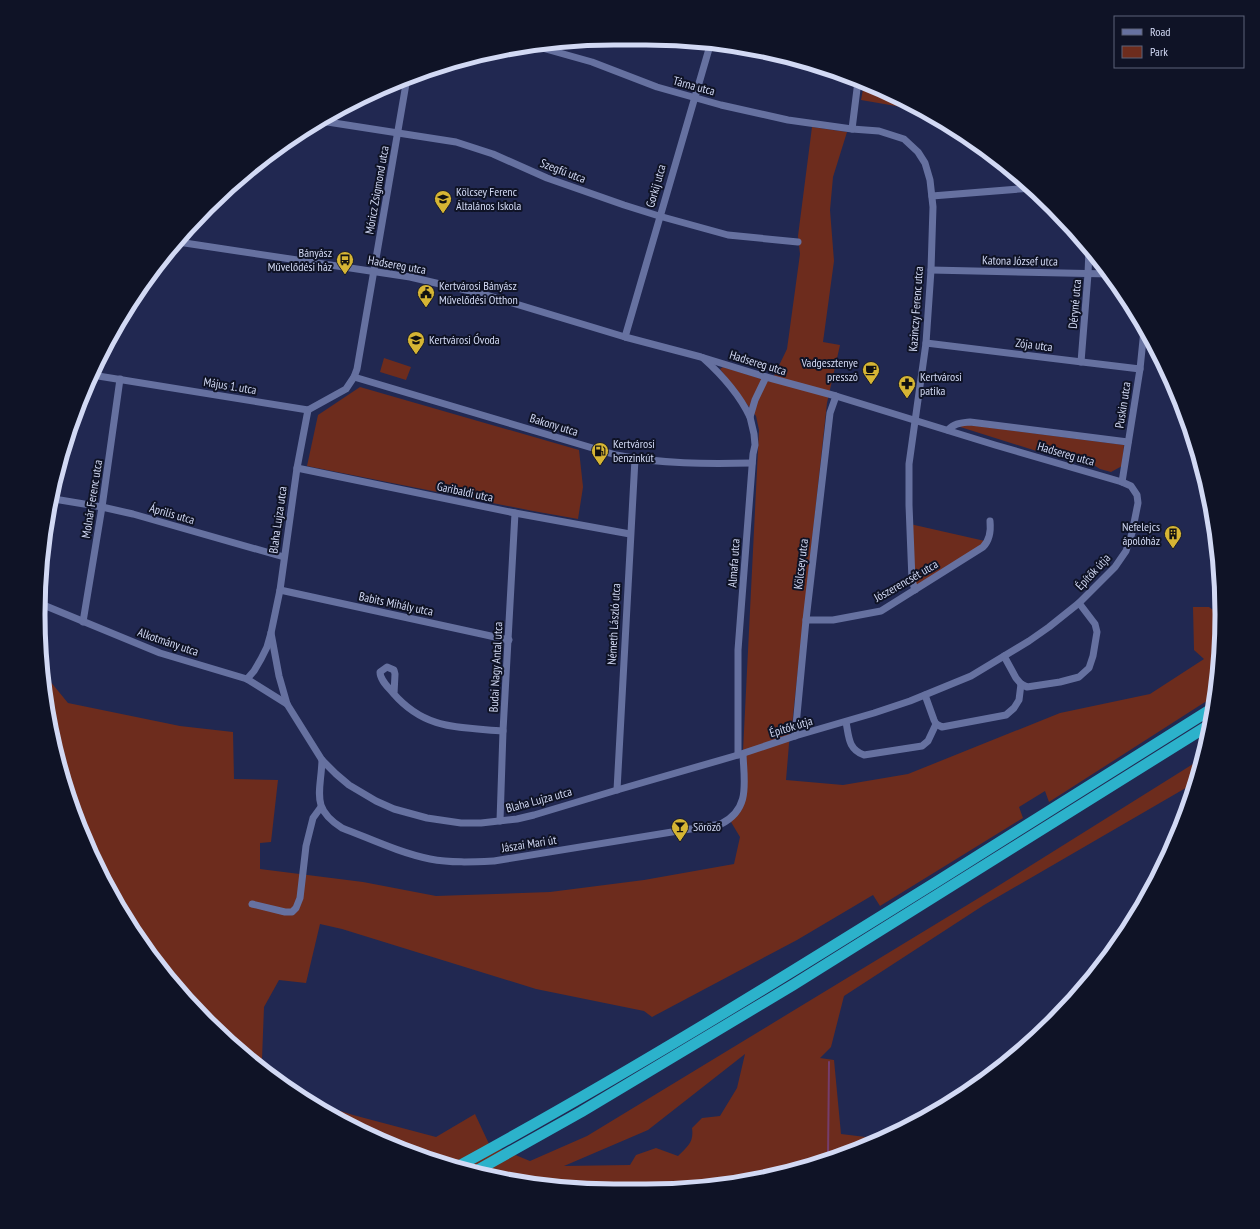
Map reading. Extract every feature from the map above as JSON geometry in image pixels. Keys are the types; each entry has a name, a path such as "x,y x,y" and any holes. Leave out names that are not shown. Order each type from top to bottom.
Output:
{"highway":[{"path":"463,1164 507,1140 686,1036 928,887 1206,712"},
{"path":"481,1168 514,1151 800,981 1203,728"}],"street":[{"name":"Tárna utca","path":"547,49 592,62 657,87 694,97 776,117 852,129"},
{"name":"Gorkij utca","path":"625,337 708,49"},
{"name":"Móricz Zsigmond utca","path":"354,377 357,369 406,85"},
{"path":"852,129 857,86"},
{"name":"Szegfű utca","path":"328,122 456,142 493,154 547,178 624,206 728,235 798,242"},
{"name":"Kazinczy Ferenc utca","path":"852,129 879,130 904,139 918,152 925,163 930,180 932,196 931,270 926,343 910,464 909,505 912,580 915,590"},
{"path":"932,196 1024,189"},
{"name":"Hadsereg utca","path":"183,243 410,277 478,293 625,337 700,356 766,377 836,396 1131,486"},
{"name":"Déryné utca","path":"1081,362 1089,257"},
{"name":"Katona József utca","path":"931,270 1101,274"},
{"name":"Puskin utca","path":"1122,482 1140,369 1143,338"},
{"name":"Zója utca","path":"926,343 1140,369"},
{"name":"Hadsereg utca","path":"700,356 728,382 745,406 750,416"},
{"name":"Május 1. utca","path":"98,375 308,410"},
{"path":"308,410 346,389 354,377"},
{"name":"Bakony utca","path":"354,377 616,455 635,459 689,464 752,464"},
{"path":"750,416 755,400 766,377"},
{"name":"Molnár Ferenc utca","path":"83,622 102,507 120,379"},
{"name":"Kölcsey utca","path":"795,736 806,620 830,413 836,396"},
{"name":"Blaha Lujza utca","path":"247,679 262,659 271,633 280,590 297,468 308,410"},
{"name":"Almafa utca","path":"740,754 738,650 752,464 755,445 750,416"},
{"name":"Hadsereg utca","path":"948,430 957,424 970,422 1128,442"},
{"name":"Németh László utca","path":"617,790 635,459"},
{"name":"Garibaldi utca","path":"297,468 515,513 630,534"},
{"name":"Építők útja","path":"740,754 881,711 925,695 971,676 1029,641 1079,603 1115,567 1126,550 1132,533 1138,503 1137,495 1131,486"},
{"name":"Április utca","path":"57,499 102,507 140,516 284,557"},
{"name":"Budai Nagy Antal utca","path":"500,821 503,731 515,513"},
{"name":"Jószerencsét utca","path":"806,620 833,620 882,611 987,544 991,532 990,521"},
{"name":"Babits Mihály utca","path":"280,590 508,640"},
{"name":"Építők útja","path":"1021,684 1026,686 1060,682 1079,677 1089,668 1093,656 1097,632 1095,624 1079,603"},
{"name":"Alkotmány utca","path":"45,606 160,652 247,679 287,704"},
{"name":"Blaha Lujza utca","path":"271,633 279,676 287,704 322,760 349,785 376,801 394,809 427,818 444,821 481,823 534,815 740,754"},
{"path":"936,724 942,727 1006,715 1014,708 1019,700 1021,684 1004,656"},
{"path":"394,694 406,707 426,719 448,726 503,731"},
{"path":"846,722 851,746 856,752 864,755 922,746 928,741 936,724 925,695"},
{"name":"Jászai Mari út","path":"321,807 327,817 333,823 342,828 406,852 451,862 494,861 721,824 736,814 743,801 744,794 740,754"},
{"path":"252,904 285,912 292,912 298,904 306,846 313,818 321,807 320,789 322,760"}],"green space":[{"path":"863,88 903,107 861,100"},
{"path":"812,127 847,132 833,177 830,210 834,261 823,342 840,345 827,403 792,725 790,732 786,780 843,785 908,774 1060,713 1150,694 1204,659 1194,650 1193,607 1209,607 1215,611 1214,652 1208,700 1049,802 1045,791 1019,807 1023,818 880,906 873,895 797,940 652,1017 644,1011 536,989 342,929 320,924 306,983 279,980 264,1007 263,1062 239,1043 186,990 141,931 121,899 88,832 75,798 64,762 56,726 49,680 68,703 180,726 233,732 234,779 278,780 271,842 260,843 260,869 363,882 436,896 550,892 644,880 734,864 740,837 731,822 742,807 743,751 759,430 756,416 720,369 723,367 771,382 787,349 800,254 798,236"},
{"path":"384,358 411,367 406,380 380,372"},
{"path":"360,387 579,450 583,487 578,519 307,466 318,415"},
{"path":"954,425 969,425 1124,445 1122,466 1111,472 1100,469 1078,455 1066,452 1046,454"},
{"path":"910,524 985,541 985,543 916,586"},
{"path":"1196,762 1189,786 984,905 844,996 831,1047 820,1058 834,1060 841,1134 870,1138 863,1141 829,1154 793,1165 720,1179 683,1183 577,1183 503,1173 467,1165 431,1154 397,1141 329,1107 436,1137 475,1114 489,1144 530,1161 587,1136 982,896","holes":["745,1054 737,1088 720,1116 702,1118 692,1128 691,1140 678,1156 656,1148 636,1155 630,1165 564,1166 648,1130"]}],"waterway":[{"path":"828,1154 829,1062"}],"place":[{"name":"Kölcsey Ferenc Általános Iskola","path":"443,214"},
{"name":"Bányász Művelődési ház","path":"345,275"},
{"name":"Kertvárosi Bányász Művelődési Otthon","path":"426,308"},
{"name":"Kertvárosi Óvoda","path":"416,355"},
{"name":"Vadgesztenye presszó","path":"871,385"},
{"name":"Kertvárosi patika","path":"907,399"},
{"name":"Kertvárosi benzinkút","path":"600,466"},
{"name":"Nefelejcs ápolóház","path":"1173,549"},
{"name":"Söröző","path":"680,842"}]}
